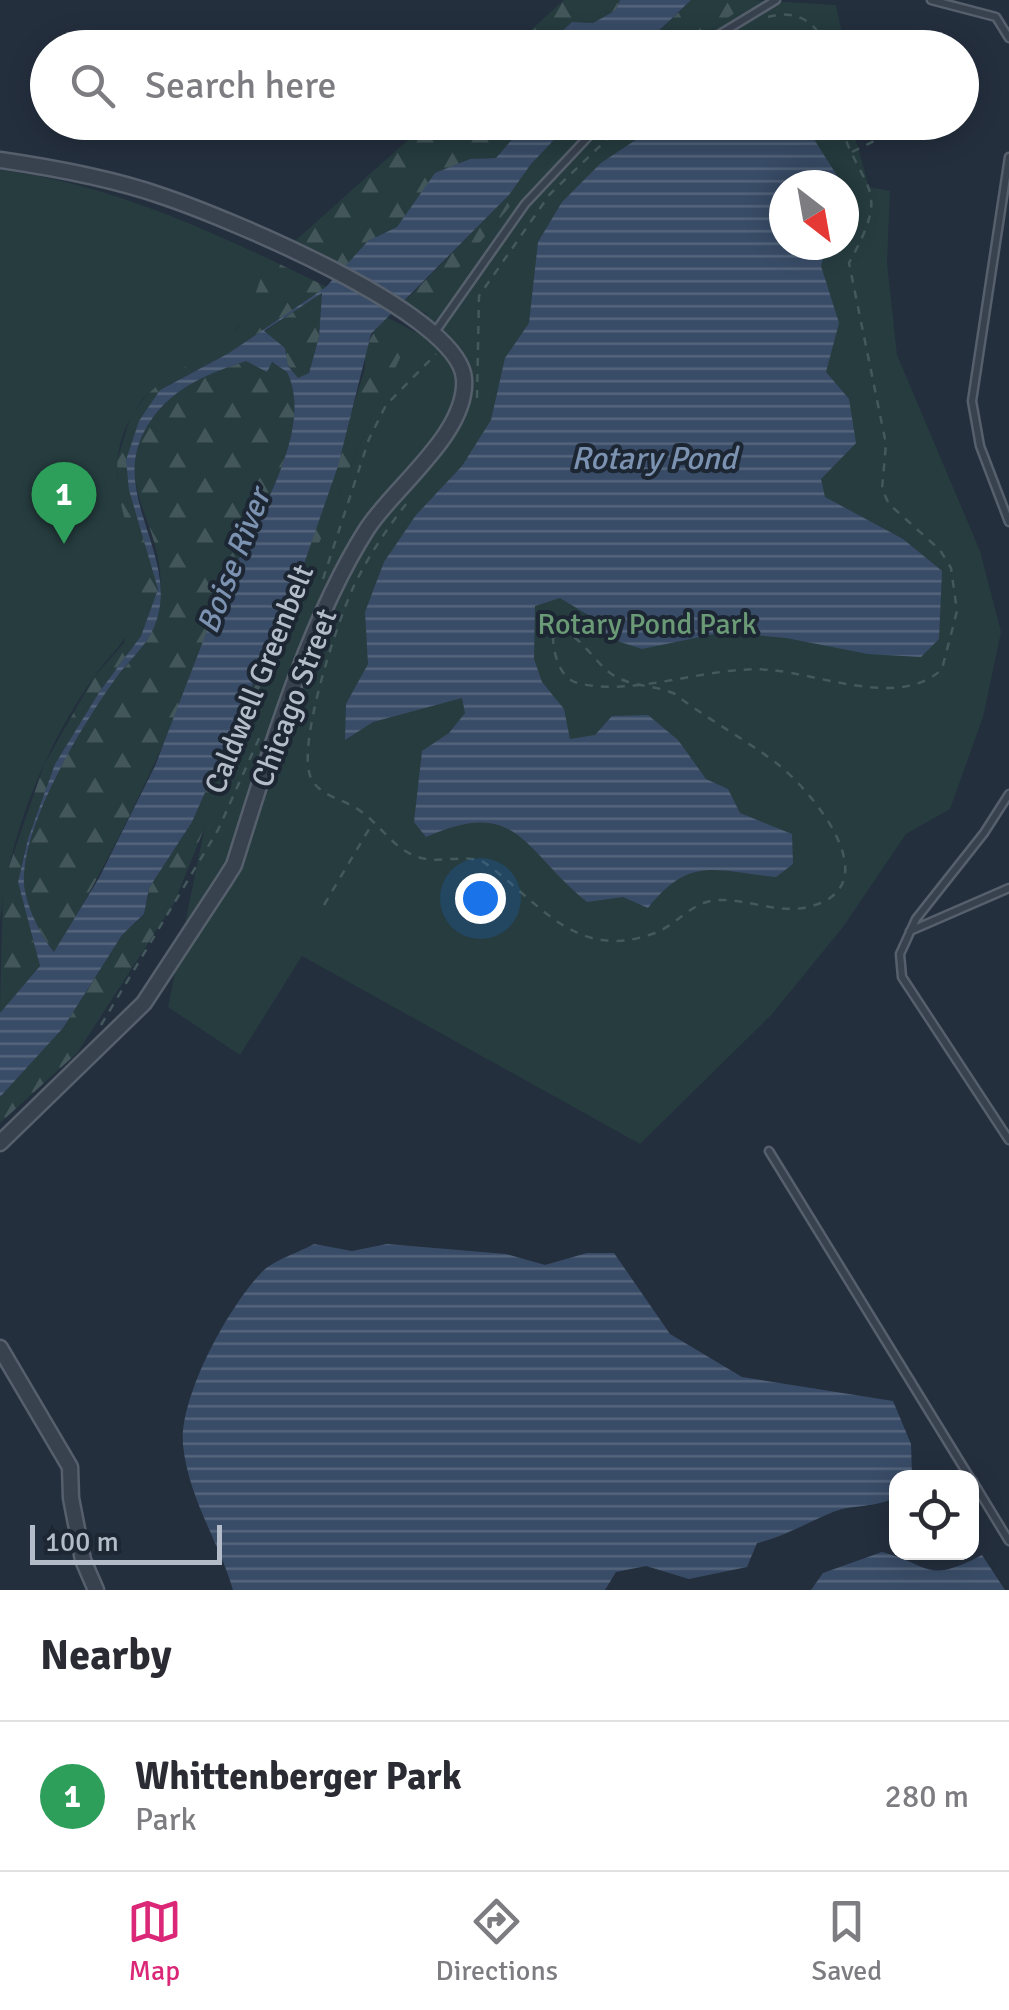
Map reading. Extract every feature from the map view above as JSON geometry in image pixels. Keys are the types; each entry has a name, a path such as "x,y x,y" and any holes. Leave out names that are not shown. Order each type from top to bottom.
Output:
{"street":[{"name":"Chicago Street","path":"0,160 68,170 162,196 288,247 413,314 456,354 464,379 459,408 431,454 368,528 334,596 274,738 234,866 144,1003 0,1143"},
{"path":"0,1348 70,1467 80,1544 96,1590"}],"lane":[{"path":"727,30 776,0"},
{"path":"931,0 1009,20"},
{"path":"996,17 1009,38"},
{"path":"439,335 525,204 585,140"},
{"path":"1009,156 972,401 980,446 1009,522"},
{"path":"1009,794 910,931 900,954 902,977 1009,1140"},
{"path":"910,931 1009,888"},
{"path":"769,1150 965,1470"},
{"path":"979,1492 1009,1541"}],"path":[{"path":"761,19 778,14 807,20 816,30"},
{"path":"474,405 480,372 479,296 550,194 606,140"},
{"path":"407,502 350,593 307,748 312,780 323,792 356,808 392,845 418,858 468,856 482,861 579,937 652,934 696,906 713,900 806,908 837,892 847,870 844,852 824,816 788,773 675,694 634,683 615,677 569,632 554,634 558,661 570,680 590,685 634,683 769,669 893,687 935,676 948,656 957,611 951,568 940,550 889,504 882,490 886,444 849,263 871,224 875,202 845,140"},
{"path":"850,153 876,140"},
{"name":"Caldwell Greenbelt","path":"320,590 370,439 386,404 426,368 439,335"},
{"name":"Caldwell Greenbelt","path":"97,1030 154,945 218,830 262,732"},
{"path":"324,905 372,822"}],"green space":[{"path":"564,0 620,0 616,10 593,23 572,22 563,30 531,30"},
{"path":"691,0 754,0 711,30 660,30"},
{"path":"753,0 836,5 841,30 711,30"},
{"path":"408,140 511,140 496,158 470,159 436,173 397,228 368,241 345,267 294,242"},
{"path":"554,140 571,140 543,167 427,314 404,302 509,195"},
{"name":"Rotary Pond Park","path":"571,140 856,140 869,187 890,191 887,263 897,355 980,551 1001,632 983,717 950,809 906,834 843,927 772,1014 640,1144 302,956 240,1055 168,1007 207,816 359,446 406,345 456,271 543,167"},
{"path":"0,170 104,193 267,258 251,304 237,328 154,388 132,415 121,443 117,469 119,494 137,567 136,615 123,641 76,704 45,763 20,827 0,924"},
{"path":"267,258 327,287 229,353 161,389 126,460 158,589 141,636 100,691 55,764 28,839 18,882 40,966 0,1013 3,884 44,765 94,677 124,643 139,583 118,505 117,461 131,415 156,384 238,328"},
{"path":"322,292 319,337 309,373 298,379 264,332"},
{"path":"386,317 415,332 359,446 174,903 77,1053 0,1123 0,1097 63,1028 122,935 144,915 149,888 192,822 297,583 365,369 367,347"},
{"path":"246,361 271,362 287,372 294,416 283,464 244,553 232,566 196,666 154,764 55,953 35,921 25,893 25,861 32,836 69,752 111,684 149,637 158,605 159,563 136,482 137,450 153,417 175,395 215,372"}],"water":[{"path":"620,0 691,0 660,30 563,30 572,22 593,23 616,10"},
{"path":"511,140 554,140 509,195 371,334 338,466 297,584 192,822 149,888 144,914 122,935 63,1028 0,1097 0,1013 40,966 18,882 28,839 55,764 100,691 141,636 158,589 129,490 126,460 139,421 160,390 229,353 326,287 368,241 397,227 435,173 470,159 496,158","holes":["322,293 319,337 309,373 298,378 288,366 285,348 264,331","246,361 267,372 272,362 287,372 293,393 294,416 283,464 244,553 232,566 155,766 99,878 54,952 25,893 32,834 71,748 116,678 149,637 159,611 156,559 135,483 136,457 144,432 163,405 215,372"]},
{"name":"Rotary Pond","path":"636,140 814,140 833,170 769,170 769,260 823,260 821,266 839,323 826,372 849,399 856,443 821,479 825,497 903,539 942,571 939,639 921,657 868,654 786,638 724,632 642,649 608,638 588,615 560,598 535,606 534,659 542,682 564,709 570,739 595,735 612,716 648,715 678,740 706,779 728,789 740,813 792,834 793,864 776,877 720,870 691,873 663,891 648,908 623,897 587,902 532,847 500,826 481,822 426,837 414,822 422,751 449,733 465,713 462,698 373,722 345,740 346,704 368,664 365,612 384,562 416,515 462,466 491,420 505,358 529,323 538,242 562,202 601,163"},
{"path":"314,1244 352,1251 387,1244 506,1254 545,1265 587,1253 614,1253 670,1334 742,1377 893,1401 911,1444 912,1470 889,1470 889,1500 841,1510 757,1543 747,1567 689,1579 646,1566 616,1572 605,1590 233,1590 186,1464 184,1425 197,1379 221,1330 248,1288 272,1264"},
{"path":"882,1552 889,1555 889,1560 903,1560 930,1570 950,1569 979,1560 982,1555 1005,1590 811,1590 823,1573"}],"place":[{"name":"Whittenberger Park","path":"64,544"}],"water label":[{"name":"Boise River","path":"233,561"}]}
